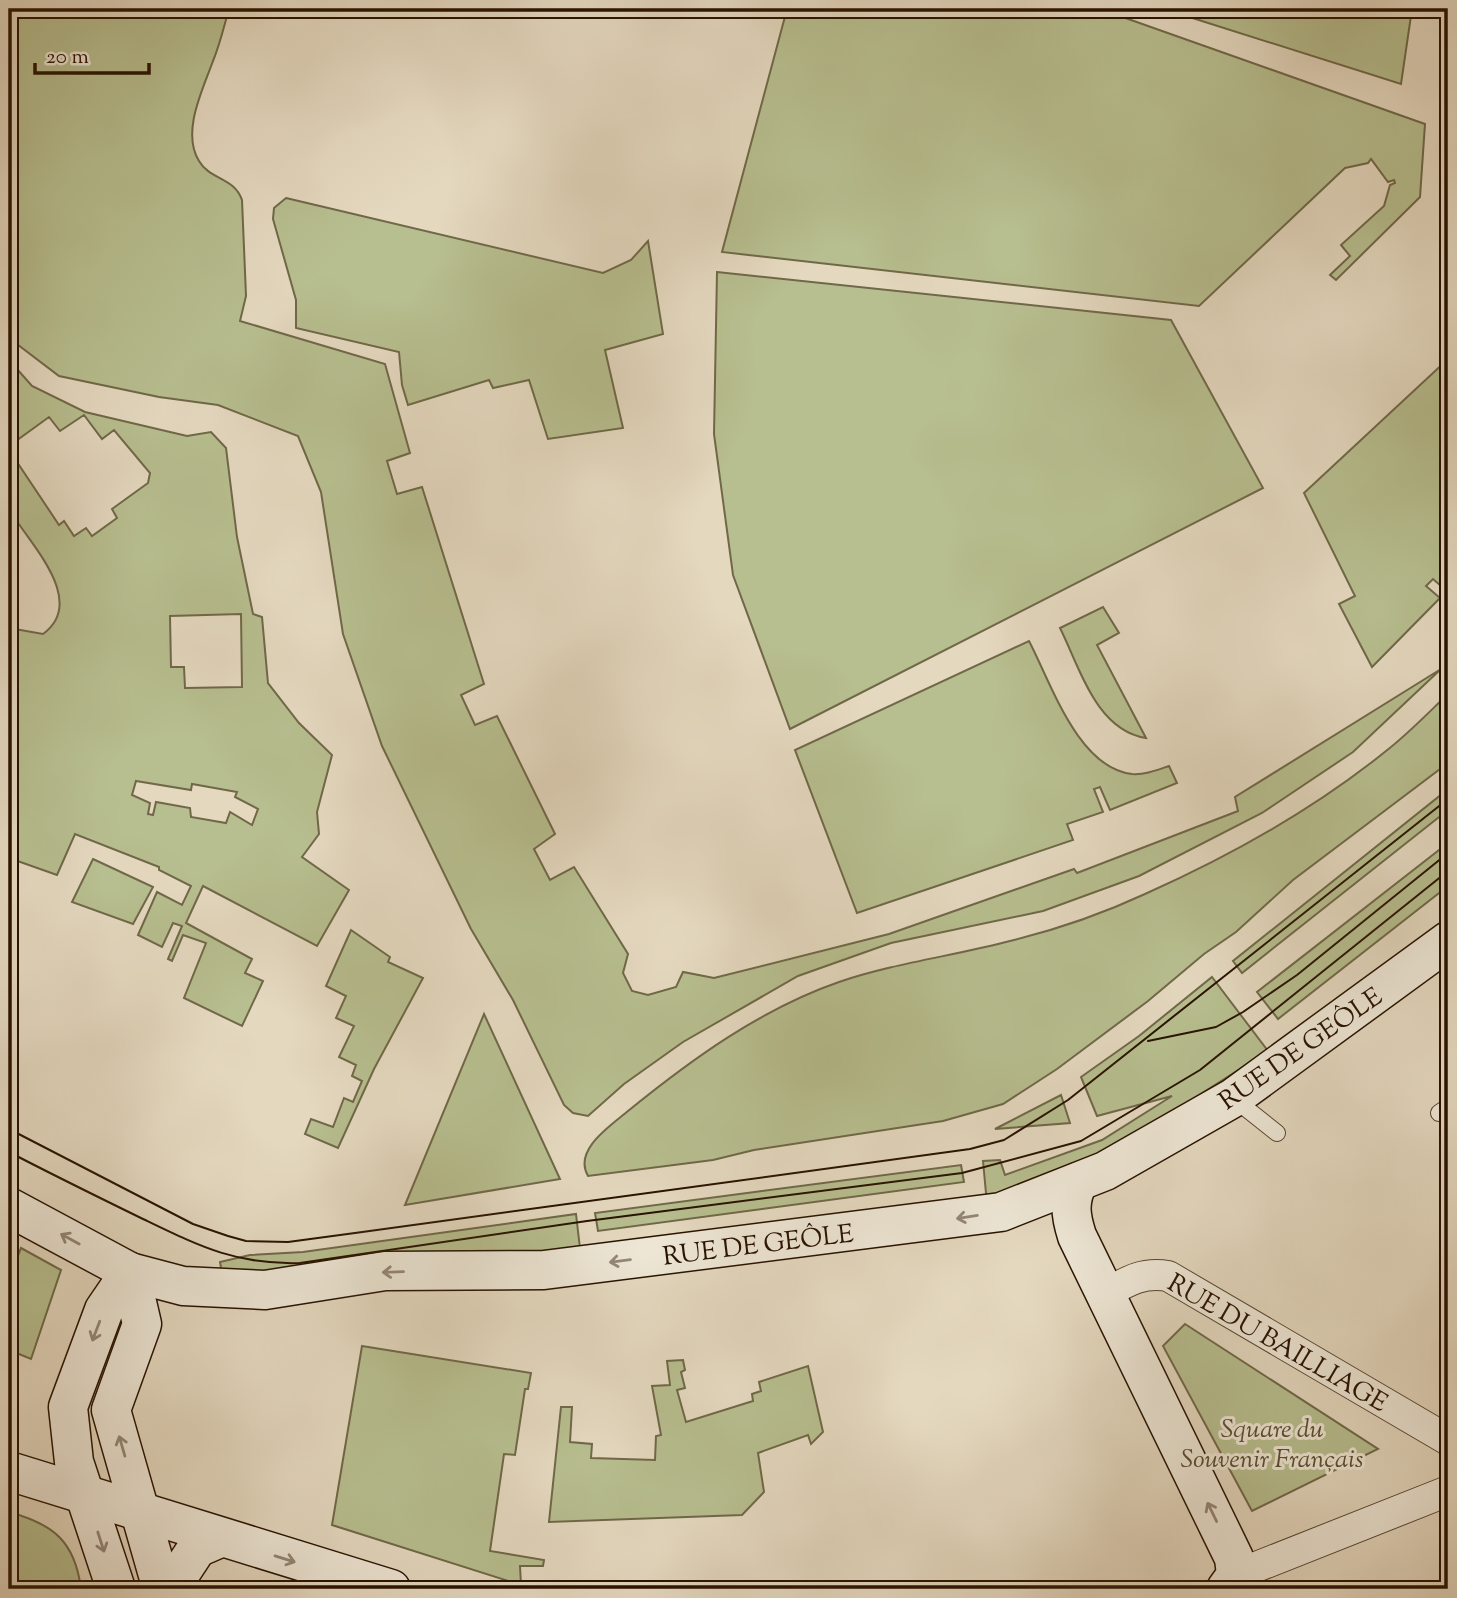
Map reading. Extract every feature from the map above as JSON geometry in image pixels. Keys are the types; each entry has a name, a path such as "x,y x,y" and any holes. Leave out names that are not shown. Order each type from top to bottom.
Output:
{"main road":[{"name":"RUE DE GEÔLE","path":"9,1207 130,1272 183,1286 265,1290 385,1272 544,1270 908,1226 1016,1207 1105,1171 1233,1098 1448,941"},
{"path":"1078,1182 1071,1198 1070,1213 1077,1236 1225,1538 1234,1558 1236,1584"},
{"path":"116,1589 74,1462 68,1407 104,1310 130,1272"},
{"path":"130,1272 142,1324 111,1410 162,1589"},
{"path":"9,1471 391,1589"},
{"path":"170,1589 197,1548 220,1538"}],"street":[{"path":"1016,1207 1056,1220 1077,1236"},
{"name":"RUE DU BAILLIAGE","path":"1105,1294 1135,1277 1150,1273 1168,1276 1448,1440"},
{"path":"1236,1584 1448,1491"}],"lane":[{"path":"1233,1098 1277,1133"}],"green space":[{"path":"9,9 44,15 84,9 229,9 218,48 199,97 192,137 199,161 209,172 233,187 242,200 246,296 240,321 385,364 410,453 387,461 397,494 422,487 484,684 461,695 475,725 497,716 555,834 534,849 550,880 574,867 628,954 623,973 632,991 648,995 676,987 683,972 714,978 889,934 1074,869 1077,873 1238,811 1235,797 1441,669 1353,752 1262,813 1139,876 1043,911 891,943 798,976 683,1042 624,1084 588,1116 573,1113 564,1105 513,1000 471,929 382,746 343,634 321,492 298,436 218,405 159,397 59,376 9,338"},
{"path":"787,9 1100,9 1425,124 1420,197 1336,280 1330,275 1350,256 1341,245 1384,206 1390,185 1395,183 1394,180 1388,182 1371,159 1368,163 1345,168 1199,306 722,252"},
{"path":"1164,9 1412,9 1401,84"},
{"path":"286,198 603,273 631,260 648,241 663,334 605,350 623,428 548,439 529,380 493,388 489,380 408,405 402,385 399,352 296,328 296,300 273,219 274,208"},
{"path":"717,272 1171,320 1263,488 790,729 733,575 714,434"},
{"path":"1448,359 1448,592 1433,579 1426,586 1440,598 1372,667 1339,604 1355,596 1304,493"},
{"path":"9,360 32,386 85,412 187,436 211,432 226,448 237,537 253,614 262,617 268,683 299,723 332,755 317,812 319,834 302,857 349,890 317,946 203,886 186,923 252,959 245,973 263,981 242,1026 184,998 206,943 183,935 172,961 168,959 182,926 173,923 162,947 138,935 157,892 182,905 191,886 159,870 159,867 75,834 57,875 9,858 9,628 43,634 54,622 59,609 59,595 47,566 9,510 9,450 59,525 64,521 74,536 86,528 92,536 117,518 112,509 148,483 150,473 114,430 102,439 84,415 60,431 49,417 9,446","holes":["241,614 242,687 185,688 184,667 171,667 170,616","136,781 191,790 192,784 237,792 235,797 258,809 252,825 230,812 226,823 191,817 190,808 156,802 153,815 148,814 150,803 132,795"]},
{"path":"1103,607 1119,633 1097,645 1146,738 1129,733 1114,723 1102,710 1083,678 1060,628"},
{"path":"1029,641 1069,721 1096,757 1113,768 1132,774 1169,766 1177,783 1110,810 1100,787 1094,789 1103,812 1067,824 1073,840 857,913 795,750"},
{"path":"1448,694 1448,763 1293,880 1236,932 1204,954 1148,1001 1057,1069 1003,1104 943,1121 754,1150 713,1160 588,1176 585,1157 603,1131 702,1054 755,1021 810,993 839,982 1044,932 1112,908 1177,879 1239,848 1330,793 1410,731"},
{"path":"1442,794 1448,810 1242,973 1233,961"},
{"path":"1448,843 1448,886 1278,1019 1257,992"},
{"path":"93,859 153,887 133,924 72,902"},
{"path":"351,930 390,957 388,962 423,978 374,1069 338,1148 305,1134 311,1119 333,1127 344,1098 353,1102 362,1081 352,1076 356,1065 339,1057 354,1026 336,1018 346,996 326,986"},
{"path":"1212,977 1268,1051 1124,1143 987,1204 983,1161 1000,1160 1005,1175 1102,1140 1172,1096 1097,1116 1081,1077 1139,1036"},
{"path":"484,1014 560,1179 405,1205"},
{"path":"1061,1095 1070,1123 995,1129"},
{"path":"961,1165 964,1182 598,1231 595,1213"},
{"path":"576,1214 581,1257 223,1279 220,1262 250,1255 303,1252"},
{"path":"21,1248 61,1270 31,1359 9,1350 9,1279"},
{"name":"Square du Souvenir Français","path":"1185,1324 1378,1449 1252,1511 1163,1346"},
{"path":"362,1346 531,1373 528,1389 525,1389 515,1455 504,1454 490,1551 544,1560 543,1566 520,1566 521,1585 332,1525"},
{"path":"683,1360 685,1370 681,1372 685,1388 677,1390 686,1422 753,1401 752,1394 761,1391 759,1382 808,1366 823,1432 811,1444 808,1435 758,1453 764,1492 742,1515 549,1522 561,1407 572,1407 570,1442 592,1444 591,1458 655,1460 656,1436 661,1435 652,1386 670,1385 667,1361"},
{"path":"9,1512 38,1522 59,1537 73,1558 81,1589 9,1589"}],"tram line":[{"path":"9,1129 193,1224 246,1241 288,1242 970,1149 1004,1140 1068,1100 1448,799"},
{"path":"1148,1041 1216,1027 1243,1012 1297,975 1448,853"},
{"path":"9,1152 182,1238 218,1252 277,1263 300,1263 587,1221 962,1173 1081,1141 1200,1070 1448,871"}]}
